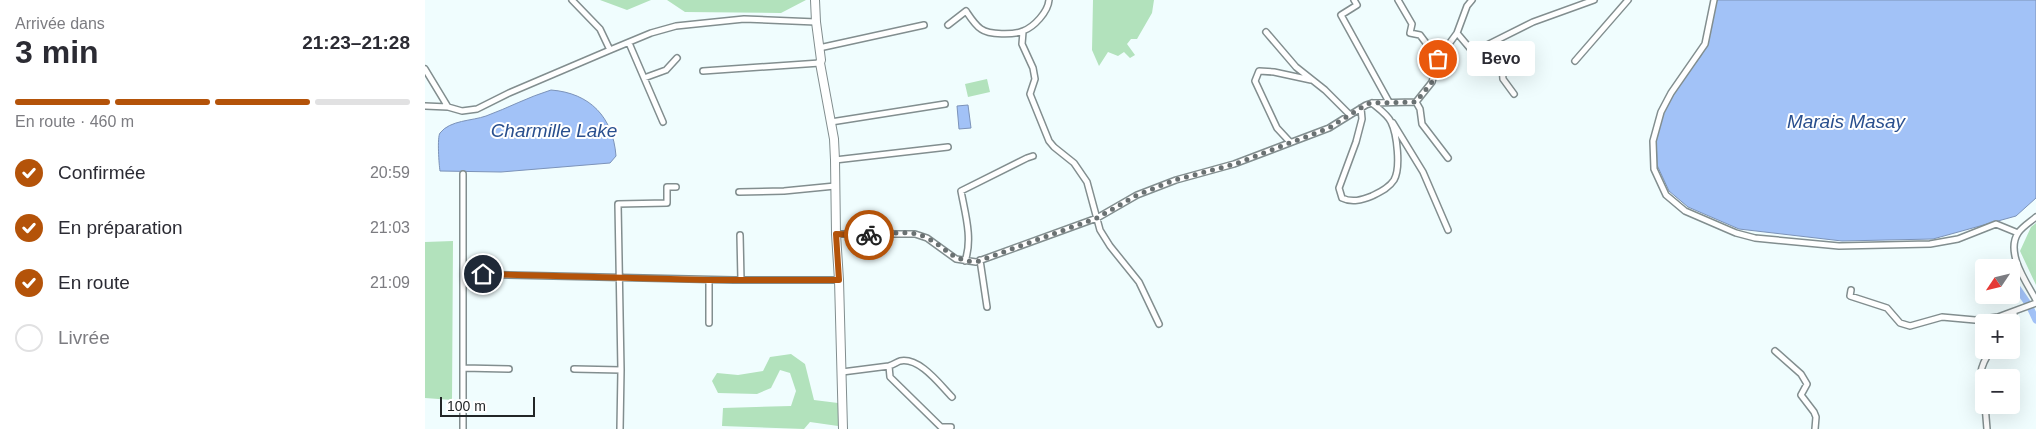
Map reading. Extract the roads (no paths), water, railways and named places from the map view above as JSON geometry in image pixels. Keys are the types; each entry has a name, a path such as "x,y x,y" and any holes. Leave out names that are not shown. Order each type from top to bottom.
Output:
{"main road":[{"path":"815,0 815,22 820,63 831,122 835,160 843,429"}],"street":[{"path":"571,0 600,29 610,50"},
{"path":"949,25 966,11 981,30 1001,34 1023,32 1039,19 1049,5 1049,0"},
{"path":"1355,0 1357,5 1341,15 1389,102"},
{"path":"1398,0 1413,24 1410,33 1421,35 1438,59"},
{"path":"1416,102 1432,82 1438,59 1457,33 1467,3 1473,0"},
{"path":"1457,33 1473,52 1533,22 1594,0"},
{"path":"1575,61 1628,0"},
{"path":"1714,0 1705,44 1671,93 1661,112 1653,141 1654,169 1666,195 1685,211 1736,233 1755,238 1839,246 1930,244 1958,239 1996,224 2018,233"},
{"path":"425,106 448,107 462,111 477,109 509,93 610,50 677,26 744,19 815,22"},
{"path":"819,48 924,25"},
{"path":"1023,32 1023,44 1033,68 1035,79 1031,94 1038,117 1054,147 1074,163 1087,182 1100,230 1110,246 1139,282 1159,324"},
{"path":"1266,32 1296,67 1325,90 1350,115"},
{"path":"629,43 663,122"},
{"path":"1482,47 1502,67 1503,79 1514,94"},
{"path":"644,78 667,70 677,58"},
{"path":"703,71 820,63"},
{"path":"425,69 448,107"},
{"path":"1290,142 1277,128 1255,81 1259,71 1274,72 1311,80"},
{"path":"836,234 915,234 927,238 956,259 976,262 1097,218 1137,195 1175,180 1235,164 1329,128 1372,103 1416,102"},
{"path":"1416,102 1420,109 1422,124 1448,158"},
{"path":"1372,103 1391,121 1423,172 1448,230"},
{"path":"831,122 945,104"},
{"path":"1361,108 1362,119 1356,142 1339,188 1342,198 1347,201 1361,200 1379,193 1395,178 1398,151 1391,121"},
{"path":"835,160 948,147"},
{"path":"965,261 968,253 968,233 961,191 1033,156"},
{"path":"463,174 463,429"},
{"path":"739,192 784,191 835,186"},
{"path":"619,429 621,370 618,204 667,203 667,187 676,187"},
{"path":"1851,290 1850,296 1887,308 1895,319 1904,326 1942,317 1975,320 1998,317 2022,310 2035,303 2018,264 2013,245 2018,233 2036,217"},
{"path":"740,235 741,280"},
{"path":"981,260 987,307"},
{"path":"464,274 709,280 839,280"},
{"path":"709,280 709,323"},
{"path":"1775,351 1801,374 1807,384 1801,394 1815,412 1815,429"},
{"path":"842,372 889,366 901,361 909,362 918,365 952,397"},
{"path":"889,366 890,377 941,427 951,427"},
{"path":"463,368 509,369"},
{"path":"574,369 621,370"},
{"path":"1986,414 1987,429"}],"water":[{"name":"Marais Masay","path":"1717,0 2036,0 2036,198 2016,216 1933,239 1842,241 1739,229 1688,207 1669,191 1657,165 1656,136 1665,109 1674,91 1701,56 1708,40"},
{"name":"Charmille Lake","path":"551,90 577,96 597,110 610,130 614,142 616,156 610,163 501,172 440,171 439,140 440,133 444,129 455,123 486,116"},
{"path":"968,105 971,128 959,129 957,106"}],"waterway":[{"path":"2020,292 2036,320"}],"place":[{"name":"Bevo","path":"1438,59"}]}
